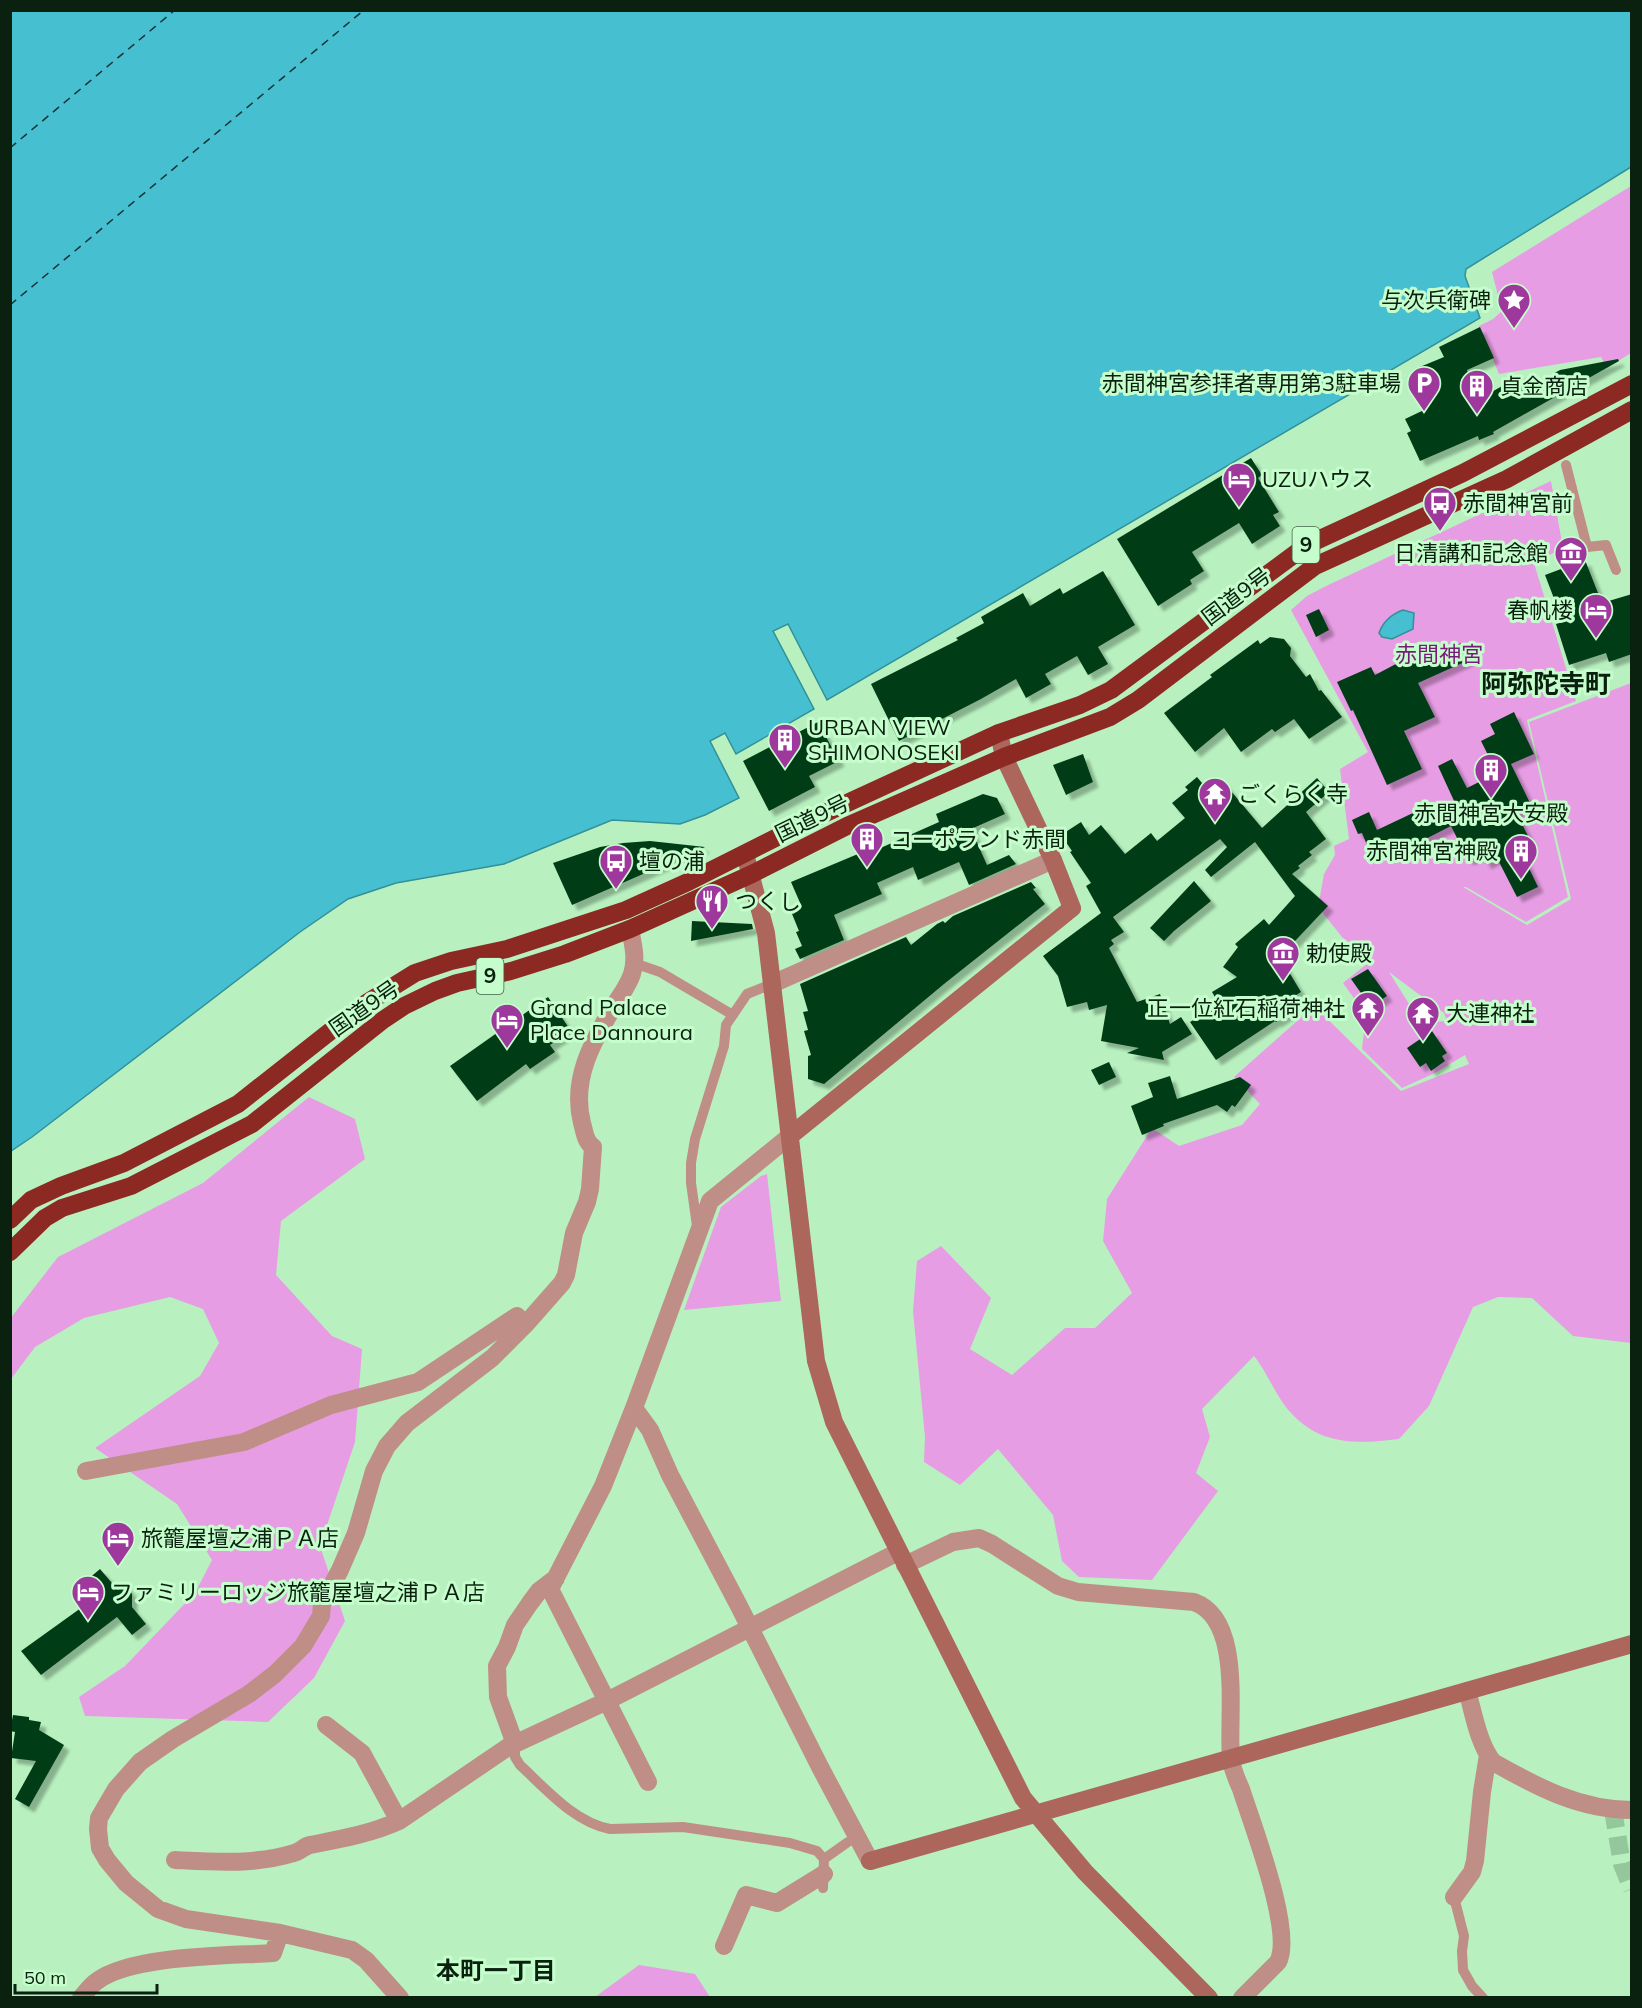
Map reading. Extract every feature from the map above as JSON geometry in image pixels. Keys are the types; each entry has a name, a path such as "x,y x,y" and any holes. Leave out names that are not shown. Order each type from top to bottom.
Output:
{"highway":[{"name":"国道9号","path":"10,1220 31,1200 61,1186 123,1164 238,1104 365,1004 416,973 458,959 507,949 626,910 819,816 999,733 1080,705 1111,690 1307,545 1463,473 1632,384"},
{"name":"国道9号","path":"10,1252 45,1218 62,1208 131,1186 252,1124 383,1020 404,1006 457,983 511,971 565,954 630,929 752,874 847,826 1004,756 1110,717 1138,700 1315,566 1507,479 1632,410"}],"street":[{"path":"648,1782 550,1589 603,1486 710,1201 1072,908 1053,860 1004,756 999,733"},
{"path":"745,854 766,933 810,1316 819,1372 834,1422 1023,1798 1085,1872 1209,1998"},
{"path":"772,984 1053,860"},
{"path":"400,1998 366,1960 352,1950 280,1934 186,1919 158,1909 126,1883 107,1860 100,1848 99,1818 116,1790 140,1762 173,1739 249,1694 275,1674 303,1646 321,1616 322,1604 356,1533 374,1471 387,1446 407,1423 492,1358 562,1283 566,1275 574,1233 587,1202 592,1180 593,1147 587,1142 580,1116 581,1075 588,1052 630,979 634,963 630,929"},
{"path":"86,1471 244,1442 331,1405 418,1382 517,1316 525,1325"},
{"path":"634,1408 650,1430 670,1475 819,1767 870,1861 1632,1644"},
{"path":"175,1860 248,1862 297,1853 307,1845 370,1833 399,1821 508,1747 607,1701 749,1628 902,1559 953,1542 979,1538 1058,1586 1078,1592 1183,1600 1202,1605 1213,1617 1226,1642 1232,1716 1231,1760 1280,1917 1281,1955 1278,1962 1242,1998"},
{"path":"515,1744 497,1692 497,1666 515,1625 525,1610 539,1591 556,1578"},
{"path":"1467,1691 1479,1732 1493,1762 1552,1794 1590,1806 1613,1810 1632,1810"},
{"path":"326,1725 362,1753 399,1821"},
{"path":"1454,1897 1472,1872 1475,1861 1488,1755"},
{"path":"724,1946 746,1895 777,1903 824,1874"},
{"path":"81,1998 96,1981 114,1972 154,1961 273,1953 280,1934"}],"lane":[{"path":"1566,465 1587,546 1606,545 1616,570"},
{"path":"634,963 660,972 733,1015"},
{"path":"698,1233 691,1183 691,1163 695,1139 724,1046 725,1029 747,994 772,984"},
{"path":"515,1744 515,1756 520,1765 571,1811 599,1827 610,1829 683,1827 790,1843 817,1851 824,1874"},
{"path":"824,1874 848,1842"},
{"path":"1454,1897 1464,1936 1463,1970 1472,1986 1483,1998"}],"green space":[{"path":"1631,186 1631,353 1607,368 1601,357 1499,374 1479,326 1502,311 1492,272"},
{"name":"赤間神宮","path":"1551,481 1563,548 1534,563 1576,701 1527,720 1568,897 1526,922 1463,887 1527,925 1571,899 1529,722 1631,683 1631,1343 1573,1336 1532,1298 1498,1297 1473,1307 1429,1406 1399,1439 1370,1442 1328,1437 1304,1424 1286,1408 1254,1356 1202,1409 1210,1437 1196,1473 1218,1491 1152,1580 1079,1577 1062,1561 1053,1515 998,1449 960,1485 924,1462 925,1437 913,1311 917,1261 941,1246 991,1298 970,1349 1012,1375 1065,1328 1095,1328 1132,1293 1103,1241 1107,1199 1152,1128 1179,1146 1242,1125 1260,1104 1234,1077 1314,1006 1401,1091 1469,1064 1465,1055 1435,1073 1402,1088 1362,1049 1366,1015 1343,983 1368,963 1366,955 1342,937 1318,907 1324,874 1335,855 1334,846 1349,839 1340,769 1368,752 1291,610 1307,596","holes":["1389,972 1444,1013 1447,1021 1421,1023"]},
{"path":"309,1097 355,1119 365,1159 281,1221 276,1275 332,1336 362,1349 355,1442 320,1546 345,1621 314,1678 268,1722 85,1716 79,1697 125,1666 195,1593 212,1560 177,1504 95,1448 200,1376 219,1343 203,1309 170,1297 84,1318 35,1347 11,1379 10,1319 58,1257 203,1183"},
{"path":"767,1174 781,1301 684,1310 721,1207 761,1176"},
{"path":"639,1965 695,1974 710,1997 595,1997"}],"water":[{"path":"11,10 1631,11 1631,167 1466,269 1465,276 1480,318 827,700 788,624 773,631 814,709 736,754 725,733 710,741 739,798 705,815 680,824 612,820 504,864 396,883 348,899 300,932 11,1151"},
{"path":"1403,610 1414,613 1413,629 1392,639 1382,637 1379,633 1385,622"}],"building":[{"path":"1480,327 1494,358 1467,370 1479,399 1504,385 1507,389 1530,376 1535,384 1560,370 1618,359 1619,361 1493,432 1494,434 1479,440 1478,436 1420,461 1407,433 1411,431 1405,419 1426,409 1418,390 1423,388 1415,369 1444,357 1439,347"},
{"path":"1251,458 1262,475 1258,478 1279,512 1273,515 1280,526 1252,544 1239,523 1192,552 1204,571 1190,580 1192,584 1158,606 1117,539"},
{"name":"春帆楼","path":"1585,560 1602,603 1632,594 1632,654 1609,662 1606,653 1569,665 1556,624 1563,622 1545,575"},
{"path":"1103,571 1135,625 1098,647 1108,664 1088,675 1077,656 1045,674 1051,684 1026,698 1016,679 899,741 871,684 958,640 956,638 984,623 981,617 1023,593 1030,606 1060,588 1063,594"},
{"path":"1319,609 1329,630 1316,637 1306,615"},
{"path":"1270,637 1284,639 1291,648 1290,656 1306,677 1310,674 1319,691 1321,690 1342,717 1309,739 1294,719 1275,732 1272,729 1241,752 1224,728 1195,752 1164,713 1258,640 1260,644"},
{"path":"1461,643 1469,660 1418,683 1435,717 1404,731 1422,769 1387,785 1353,710 1351,711 1337,682 1371,667 1375,675 1428,647 1433,657"},
{"path":"1514,712 1534,754 1511,764 1531,805 1516,812 1531,842 1519,847 1538,887 1517,897 1497,858 1486,864 1481,854 1468,860 1451,826 1404,850 1400,842 1389,847 1386,842 1369,850 1362,833 1358,834 1352,820 1369,812 1377,830 1415,812 1419,821 1455,803 1438,766 1452,759 1467,788 1497,773 1481,741 1495,734 1490,724"},
{"name":"URBAN VIEW SHIMONOSEKI","path":"818,722 839,761 809,776 815,787 769,811 743,761"},
{"path":"1083,754 1093,782 1066,795 1053,765"},
{"path":"1197,777 1207,789 1220,778 1262,828 1317,778 1329,792 1306,812 1326,839 1309,852 1312,855 1292,874 1328,906 1280,957 1301,992 1287,1001 1293,1011 1216,1060 1190,1022 1219,1004 1212,992 1237,977 1223,967 1238,947 1235,944 1264,919 1269,925 1295,896 1255,842 1211,877 1205,870 1227,847 1220,839 1113,917 1124,932 1111,940 1114,944 1109,948 1137,1002 1160,994 1170,1024 1181,1017 1192,1034 1162,1052 1164,1060 1127,1053 1139,1048 1101,1041 1107,1005 1089,1010 1087,1002 1067,1007 1058,976 1043,956 1101,913 1086,886 1091,883 1061,835 1081,822 1089,835 1101,825 1125,854 1151,833 1157,841 1185,818 1172,803 1188,790 1185,787"},
{"path":"983,794 997,798 1005,814 971,829 987,865 1009,855 1016,864 969,885 959,862 918,880 913,867 877,883 882,894 834,915 844,940 800,959 795,949 802,946 796,932 799,931 790,909 801,905 791,882 865,851 867,854 939,822 936,814"},
{"path":"650,841 705,847 572,905 553,863 600,847"},
{"path":"1194,881 1211,901 1164,941 1150,928"},
{"path":"1031,882 1036,888 1033,889 1045,904 824,1084 808,1079 808,1056 811,1055 804,1031 808,1030 803,1012 808,1011 800,984 906,937 911,945 937,924 943,921 945,923 953,916"},
{"path":"692,921 752,924 753,929 691,941"},
{"path":"1368,969 1387,996 1366,1010 1357,996 1361,993 1351,979"},
{"path":"548,997 571,1031 550,1045 555,1052 530,1069 526,1064 477,1101 450,1066"},
{"path":"1432,1031 1447,1053 1442,1056 1445,1061 1431,1071 1426,1063 1420,1067 1407,1048"},
{"path":"1109,1062 1116,1077 1099,1085 1091,1070"},
{"path":"1170,1076 1177,1099 1240,1077 1251,1085 1235,1107 1232,1105 1227,1112 1217,1105 1163,1124 1164,1126 1142,1135 1131,1106 1153,1097 1148,1083"},
{"name":"ファミリーロッジ旅籠屋壇之浦ＰＡ店","path":"100,1569 118,1590 125,1584 132,1594 132,1607 146,1624 132,1635 117,1617 41,1675 21,1651 99,1595 87,1580"},
{"path":"13,1715 29,1717 29,1720 41,1722 39,1730 64,1745 29,1807 15,1799 36,1761 11,1758 15,1732 10,1731"}],"ferry route":[{"path":"10,148 175,10"},
{"path":"10,305 364,10"}],"tunnel":[{"path":"1613,1810 1622,1864 1632,1889"}],"place":[{"name":"与次兵衛碑","path":"1514,329"},
{"name":"赤間神宮参拝者専用第3駐車場","path":"1424,412"},
{"name":"貞金商店","path":"1477,415"},
{"name":"UZUハウス","path":"1239,508"},
{"name":"赤間神宮前","path":"1440,532"},
{"name":"日清講和記念館","path":"1571,582"},
{"name":"春帆楼","path":"1596,639"},
{"name":"URBAN VIEW SHIMONOSEKI","path":"785,769"},
{"name":"赤間神宮大安殿","path":"1491,799"},
{"name":"ごくらく寺","path":"1215,823"},
{"name":"コーポランド赤間","path":"867,868"},
{"name":"赤間神宮神殿","path":"1521,880"},
{"name":"壇の浦","path":"616,890"},
{"name":"つくし","path":"712,930"},
{"name":"勅使殿","path":"1283,982"},
{"name":"正一位紅石稲荷神社","path":"1368,1037"},
{"name":"大連神社","path":"1423,1042"},
{"name":"Grand Palace Place Dannoura","path":"507,1049"},
{"name":"旅籠屋壇之浦ＰＡ店","path":"118,1567"},
{"name":"ファミリーロッジ旅籠屋壇之浦ＰＡ店","path":"88,1621"}],"district":[{"name":"阿弥陀寺町","path":"1546,684"},
{"name":"本町一丁目","path":"496,1971"}]}
